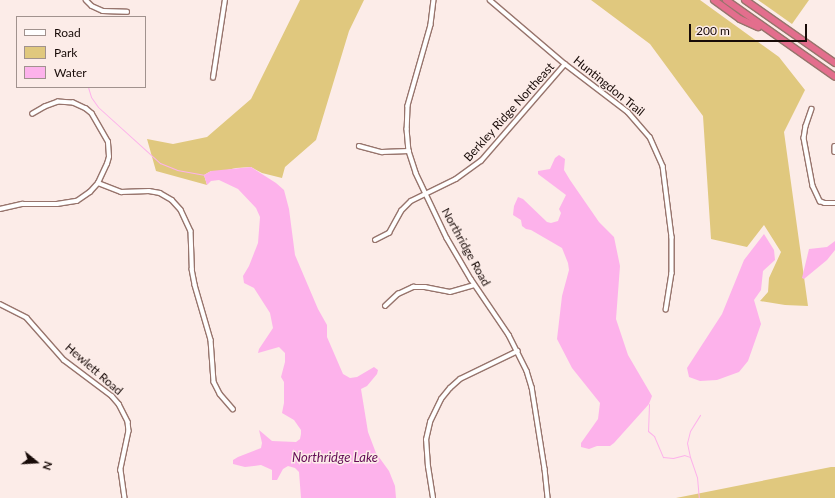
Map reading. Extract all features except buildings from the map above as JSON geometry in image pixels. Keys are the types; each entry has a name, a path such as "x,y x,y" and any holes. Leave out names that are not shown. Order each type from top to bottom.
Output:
{"highway":[{"path":"714,0 740,19 772,34"},
{"path":"726,0 772,34 835,77"},
{"path":"745,0 835,63"}],"street":[{"path":"86,0 92,6 103,11 126,12"},
{"path":"213,78 225,0"},
{"name":"Northridge Road","path":"434,0 431,25 408,106 407,128 409,151 426,194 447,238 474,285 518,351 532,387 548,498"},
{"name":"Huntingdon Trail","path":"490,0 565,64 636,120 650,137 659,156 665,178 673,253 666,310"},
{"name":"Berkley Ridge Northeast","path":"375,240 390,233 404,206 456,179 481,161 565,64"},
{"path":"0,209 22,204 69,204 84,197 98,183 107,164 109,150 105,135 92,114 79,104 66,102 51,104 33,114"},
{"path":"812,109 806,126 804,138 814,186 820,201 825,203 835,203"},
{"path":"360,146 382,152 409,151"},
{"path":"835,146 835,152"},
{"path":"98,183 121,192 160,193 172,200 181,210 191,231 192,269 195,286 211,340 214,382 220,394 233,409"},
{"path":"385,306 398,294 413,287 425,287 450,292 474,285"},
{"name":"Hewlett Road","path":"0,304 27,318 64,360 112,396 119,404 128,422 129,431 121,470 125,498"},
{"path":"433,498 428,468 426,440 430,422 441,399 460,379 518,351"}],"green space":[{"path":"300,0 364,0 349,31 316,140 285,167 282,178 262,173 251,167 236,168 223,171 211,171 204,175 207,185 156,171 147,139 173,144 207,137 251,99"},
{"path":"591,0 700,0 779,57 805,90 784,132 808,306 785,305 760,301 768,292 769,278 781,252 764,225 747,247 711,239 703,116 650,44"},
{"path":"758,0 809,0 792,24"},
{"path":"835,467 835,498 676,498"}],"water":[{"path":"559,155 565,159 564,170 570,180 599,222 614,237 620,266 616,319 628,355 652,396 649,404 614,443 610,446 597,446 589,449 581,447 581,443 598,419 600,403 572,368 557,339 562,296 569,270 568,263 562,248 531,230 526,229 522,226 521,220 513,215 514,206 518,197 523,199 547,222 551,223 558,221 561,213 559,209 566,195 538,174 538,171 550,169 555,158"},
{"name":"Northridge Lake","path":"251,167 284,190 289,209 295,255 318,309 327,325 327,337 343,374 350,378 357,377 374,367 378,370 377,374 367,386 361,389 368,432 376,453 389,471 395,486 396,498 301,498 299,472 295,468 288,466 283,469 277,480 272,480 272,470 261,465 245,467 233,464 233,460 238,457 261,448 262,443 259,430 272,441 296,442 300,439 301,434 301,430 294,420 282,413 284,403 284,382 281,377 285,362 285,353 279,347 258,353 259,349 273,328 270,313 254,288 244,283 243,276 249,266 258,243 260,217 256,208 238,189 219,180 211,181 207,185 204,175 211,171"},
{"path":"764,234 774,250 775,260 763,271 761,290 754,300 761,324 748,361 739,372 717,380 700,381 689,377 687,368 722,314 744,260"},
{"path":"835,241 835,250 827,260 804,279 802,278 809,249 827,247"}],"waterway":[{"path":"88,88 91,97 98,107 160,163 177,170 204,175"},
{"path":"649,404 648,431 654,436 663,457 673,458 684,455 690,457 697,477 699,498"},
{"path":"690,457 687,443 690,431 700,415"}]}
